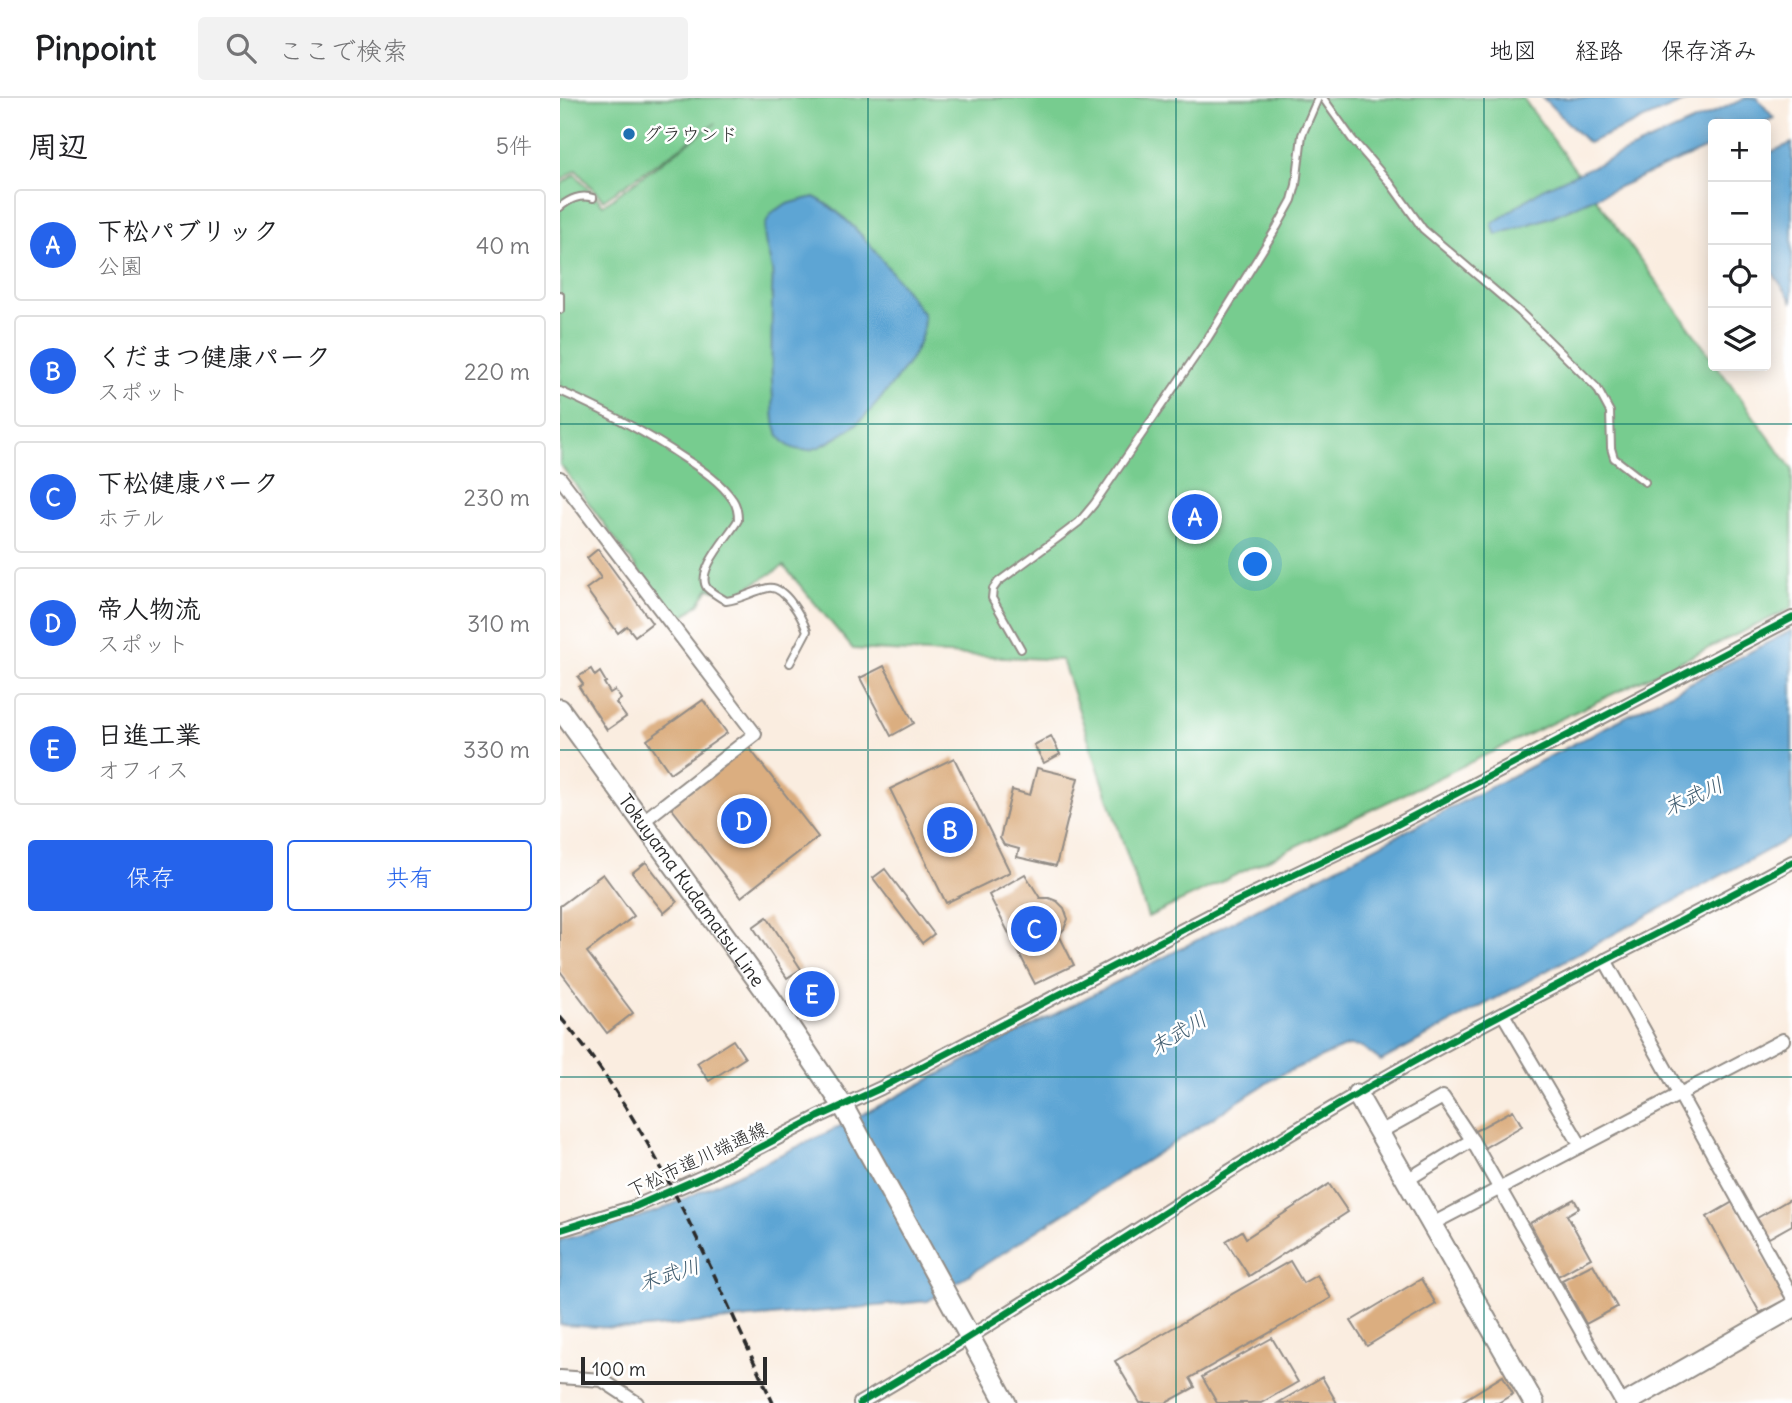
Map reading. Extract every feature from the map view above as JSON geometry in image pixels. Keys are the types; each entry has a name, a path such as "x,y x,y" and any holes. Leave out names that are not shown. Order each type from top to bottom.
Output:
{"main road":[{"name":"Tokuyama Kudamatsu Line","path":"560,709 769,996 846,1112 1006,1403"},
{"path":"1357,1094 1534,1403"},
{"path":"1624,1403 1792,1308"}],"street":[{"path":"560,478 755,734 642,822"},
{"name":"下松市道川端通線","path":"560,1230 622,1211 673,1191 846,1112 1230,905 1452,797 1792,618"},
{"path":"860,1403 970,1339 1150,1221 1357,1094 1792,862"},
{"path":"1605,960 1792,1296"},
{"path":"1503,1014 1581,1146"},
{"path":"1432,1224 1783,1040"},
{"path":"1380,1132 1443,1097 1472,1140 1624,1403"},
{"path":"1407,1180 1472,1140"},
{"path":"560,1377 602,1380 637,1403"}],"lane":[{"path":"1021,649 992,598 993,589 998,582 1079,522 1208,338 1251,272 1292,200 1302,135 1321,98 1390,183 1423,229 1520,312 1597,388 1610,412 1611,448 1614,458 1645,482"},
{"path":"560,207 573,198 593,198"},
{"path":"560,295 560,310"},
{"path":"560,391 606,411 654,438 697,466 733,500 738,520 705,568 704,579 707,587 726,601 740,600 770,587 779,590 807,631 790,663"}],"green space":[{"path":"560,98 1523,98 1708,353 1708,371 1721,371 1792,469 1792,608 1148,917 1062,660 853,649 784,566 733,596 709,588 699,604 676,622 560,464 560,185 575,174 603,205 716,123 603,200 576,170 560,181"}],"water":[{"path":"1543,98 1693,98 1588,143"},
{"path":"1746,98 1757,98 1774,118 1708,119 1708,147 1551,217 1496,235 1492,224 1542,189"},
{"path":"1792,143 1792,301 1771,270 1771,152"},
{"path":"814,197 845,219 873,249 923,313 924,324 922,336 911,358 869,412 834,439 817,448 802,450 783,441 774,423 771,360 772,274 765,232 768,219 776,210"},
{"name":"末武川","path":"1792,630 1792,837 1381,1061 1362,1047 1347,1046 1278,1076 928,1301 635,1329 560,1325 560,1240 660,1210 821,1136"}],"building":[{"path":"598,549 652,623 635,636 627,626 618,633 586,589 601,578 587,558"},
{"path":"884,666 914,723 891,736 860,678"},
{"path":"591,669 595,676 600,672 610,693 615,690 621,699 616,703 626,717 607,730 579,687 583,684 578,677"},
{"path":"703,700 727,733 670,773 647,740"},
{"path":"1051,736 1060,754 1044,763 1034,745"},
{"path":"747,745 818,837 741,897 669,805"},
{"path":"954,758 1010,872 946,903 890,789"},
{"path":"1037,768 1078,778 1056,866 1017,857 1019,849 1004,845 1000,838 1012,790 1030,795"},
{"path":"646,862 677,902 664,913 632,873"},
{"path":"885,869 934,934 922,943 873,878"},
{"path":"603,874 634,916 587,952 633,1013 607,1033 560,971 560,906"},
{"path":"1025,874 1040,898 1057,901 1064,908 1068,919 1059,935 1074,965 1035,984 989,895"},
{"path":"767,917 801,969 787,978 753,927"},
{"path":"810,976 829,1003 815,1013 796,986"},
{"path":"733,1040 745,1058 709,1081 697,1063"},
{"path":"1513,1110 1522,1126 1482,1149 1473,1132"},
{"path":"1329,1184 1348,1212 1249,1276 1226,1241 1242,1231 1246,1238"},
{"path":"1792,1198 1792,1225 1769,1238 1757,1218"},
{"path":"1574,1199 1579,1208 1567,1215 1591,1258 1558,1276 1530,1223"},
{"path":"1733,1202 1786,1299 1760,1313 1707,1217"},
{"path":"1290,1261 1303,1283 1317,1275 1331,1298 1190,1378 1195,1387 1166,1403 1140,1403 1115,1361"},
{"path":"1593,1264 1617,1307 1586,1324 1562,1280"},
{"path":"1421,1279 1436,1304 1367,1346 1351,1321"},
{"path":"1272,1338 1298,1382 1261,1403 1217,1403 1202,1377"},
{"path":"1503,1376 1513,1394 1498,1403 1459,1403"},
{"path":"1322,1377 1337,1403 1278,1403"}],"railway":[{"path":"560,1017 594,1060 653,1154 704,1252 773,1403"}],"cycle path":[{"path":"560,1230 634,1207 709,1174 818,1117 881,1088 1230,905 1379,834 1792,618"},
{"path":"860,1403 1357,1094 1465,1034 1792,862"}],"place":[{"name":"グラウンド","path":"629,134"},
{"name":"下松パブリック","path":"1195,517"},
{"name":"帝人物流","path":"744,821"},
{"name":"くだまつ健康パーク","path":"950,830"},
{"name":"下松健康パーク","path":"1034,929"},
{"name":"日進工業","path":"812,994"}]}
